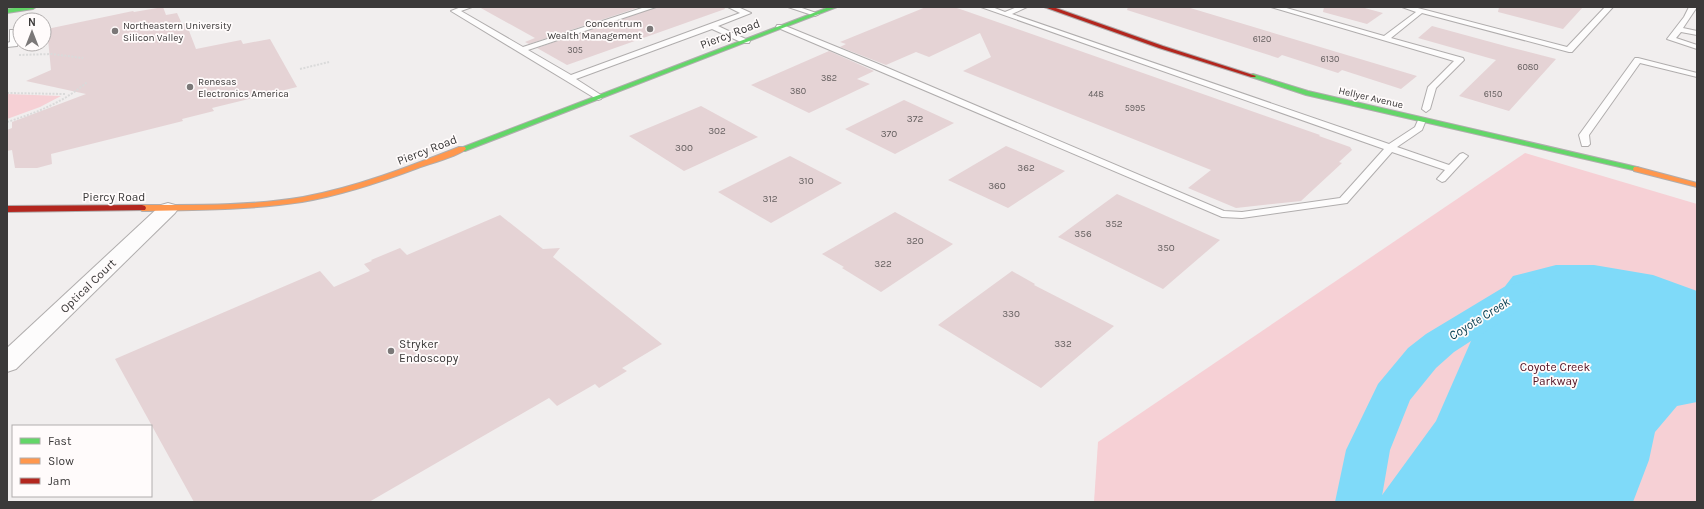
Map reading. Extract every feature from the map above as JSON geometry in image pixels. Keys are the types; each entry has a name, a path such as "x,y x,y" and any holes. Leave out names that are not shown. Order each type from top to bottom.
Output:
{"street":[{"path":"7,11 33,7"},
{"name":"Piercy Road","path":"7,209 168,209 230,207 302,199 352,188 391,176 834,7"},
{"name":"Hellyer Avenue","path":"1047,7 1256,78 1306,93 1611,162 1697,185"},
{"path":"1422,120 1426,109"},
{"name":"Optical Court","path":"7,363 168,209"}],"lane":[{"path":"468,7 455,11 570,78 598,97"},
{"path":"522,50 652,7"},
{"path":"570,78 747,13 732,7"},
{"path":"792,7 815,14"},
{"path":"985,7 1451,169"},
{"path":"1005,14 1023,7"},
{"path":"1275,7 1460,60 1432,87 1426,109"},
{"path":"1406,7 1569,50 1608,7"},
{"path":"1692,7 1679,29 1671,39 1697,47"},
{"path":"1385,39 1421,11"},
{"path":"712,26 746,41"},
{"path":"780,27 873,65 1222,214 1242,215 1343,201 1390,148 1419,128 1422,120"},
{"path":"1679,29 1697,33"},
{"path":"1585,144 1584,135 1638,60 1697,75"},
{"path":"1442,179 1463,156"}],"path":[{"path":"13,56 52,54 83,58"},
{"path":"300,69 329,62"},
{"path":"7,122 53,104 80,89 87,82"},
{"path":"7,93 65,94"}],"green space":[{"path":"7,94 61,96 40,107 7,119"},
{"path":"1525,153 1697,204 1697,502 1094,502 1098,442"}],"water":[{"name":"Coyote Creek Parkway","path":"1556,265 1594,265 1653,275 1697,291 1697,402 1677,406 1655,432 1649,460 1633,502 1377,502 1436,421 1471,341 1489,307 1513,276"}],"building":[{"name":"Renesas Electronics America","path":"163,7 166,15 177,13 182,24 186,23 196,49 241,40 243,44 270,39 297,87 212,108 214,111 182,119 183,121 51,154 52,164 37,168 15,168 12,150 7,151 7,130 12,128 12,122 86,94 26,81 51,70 49,52 52,52 52,28"},
{"path":"479,7 640,7 529,44 525,42 535,38"},
{"path":"657,7 724,7 725,9 567,65 537,48"},
{"path":"926,7 953,7 960,9 1320,135 1319,136 1350,147 1352,150 1339,162 1342,163 1301,201 1236,208 1188,188 1211,170 963,71 991,57 980,33 929,57 916,52 886,65 840,47 846,44 840,42"},
{"path":"1128,7 1187,7 1417,76 1401,89 1342,70 1338,73 1282,55 1278,58 1127,10"},
{"path":"1324,7 1361,7 1383,13 1367,24 1323,12"},
{"path":"1499,7 1583,7 1563,29 1498,12"},
{"path":"1432,26 1556,59 1509,111 1459,96 1496,60 1418,38"},
{"path":"829,51 874,71 857,79 870,84 809,113 751,85"},
{"path":"904,100 954,123 895,154 845,129"},
{"path":"701,106 758,137 684,171 629,136"},
{"path":"1006,146 1065,171 1008,208 948,180"},
{"path":"790,156 842,183 771,223 718,192"},
{"path":"1117,194 1220,240 1163,289 1058,237"},
{"path":"895,212 953,244 881,292 822,254"},
{"name":"Stryker Endoscopy","path":"500,215 543,249 560,248 553,257 662,344 622,368 627,371 599,388 595,384 557,406 549,398 369,502 194,502 115,359 320,271 334,287 370,271 364,264 372,261 371,260 400,248 407,255"},
{"path":"1012,271 1035,284 1034,285 1114,326 1041,388 938,325"}],"waterway":[{"name":"Coyote Creek","path":"1358,502 1368,450 1392,394 1422,358 1440,343 1517,295 1525,292"}],"traffic: fast":[{"path":"7,11 33,7"},
{"path":"462,149 834,7"},
{"path":"1253,76 1306,93 1637,169"}],"traffic: slow":[{"path":"142,208 243,206 303,199 364,184 462,149"},
{"path":"1637,169 1697,185"}],"traffic: jam":[{"path":"1047,7 1161,47 1253,76"},
{"path":"7,209 142,208"}],"place":[{"name":"Concentrum Wealth Management","path":"650,29"},
{"name":"Northeastern University Silicon Valley","path":"115,31"},
{"name":"Renesas Electronics America","path":"190,87"},
{"name":"Stryker Endoscopy","path":"391,351"}]}
